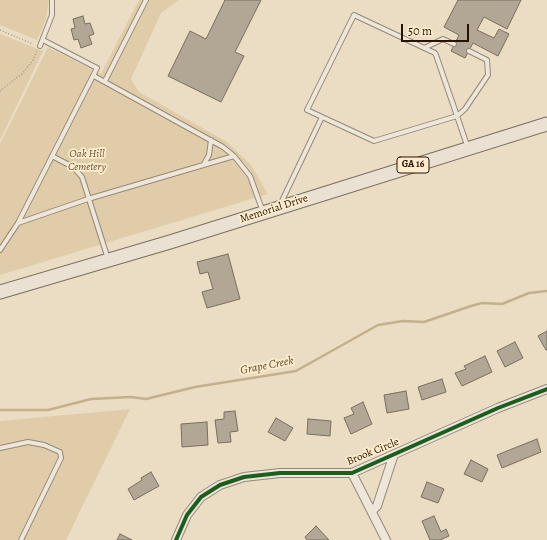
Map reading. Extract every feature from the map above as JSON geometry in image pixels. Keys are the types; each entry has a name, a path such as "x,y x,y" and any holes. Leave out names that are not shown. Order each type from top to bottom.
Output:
{"main road":[{"name":"Memorial Drive","path":"0,292 547,124"}],"street":[{"name":"Brook Circle","path":"176,540 187,515 201,497 220,485 244,477 280,473 352,473 498,408 547,389"},
{"path":"372,511 377,506 394,454"},
{"path":"352,473 386,540"}],"lane":[{"path":"40,46 52,15 52,0"},
{"path":"105,81 146,0"},
{"path":"468,51 487,60 488,75 465,109 457,116 374,141 307,110 354,15 435,53 457,116 468,148"},
{"path":"424,48 443,39 454,44"},
{"path":"0,250 18,223 97,68 43,40"},
{"path":"94,76 210,140 234,156 250,176 263,212"},
{"path":"279,207 322,117"},
{"path":"204,164 209,155 210,140"},
{"path":"52,156 73,167 82,177 108,260"},
{"path":"18,223 88,199 234,156"},
{"path":"0,448 28,442 44,445 60,452 61,458 21,540"}],"path":[{"path":"0,30 40,46 33,60 23,73 0,91"}],"green space":[{"path":"0,0 49,0 46,19 37,40 0,25"},
{"name":"Oak Hill Cemetery","path":"139,0 179,0 161,13 131,79 139,92 227,142 251,165 268,194 0,275 0,144 48,47 101,74"},
{"path":"0,34 43,51 0,140"},
{"path":"130,409 66,540 0,540 0,421"}],"building":[{"path":"225,0 261,0 235,52 244,56 221,102 168,76 190,31 206,39"},
{"path":"458,0 521,0 507,29 484,17 477,30 494,38 499,29 509,34 498,56 473,43 465,58 451,51 459,35 444,27"},
{"path":"83,16 85,24 90,23 94,34 89,36 92,44 81,48 78,39 74,40 71,29 75,28 73,19"},
{"path":"228,254 240,299 207,308 202,292 213,289 208,272 200,274 197,262"},
{"path":"547,331 547,350 546,350 538,336"},
{"path":"515,342 523,358 505,367 497,351"},
{"path":"485,356 492,372 462,386 455,373 466,369 464,366"},
{"path":"442,379 446,392 422,400 418,387"},
{"path":"406,391 409,409 387,413 384,395"},
{"path":"363,402 372,424 351,434 344,418 354,414 351,408"},
{"path":"235,411 238,431 230,432 231,442 218,443 215,420 224,419 224,412"},
{"path":"276,418 293,428 285,441 268,432"},
{"path":"308,419 331,421 330,436 307,434"},
{"path":"207,422 208,445 182,447 181,424"},
{"path":"537,439 541,452 502,468 497,455"},
{"path":"471,460 488,469 482,482 464,474"},
{"path":"151,472 159,486 134,500 128,489"},
{"path":"427,482 444,489 438,503 421,497"},
{"path":"434,516 441,532 446,529 449,536 440,540 430,540 422,521"},
{"path":"316,526 329,540 307,540 305,537"},
{"path":"120,534 132,540 117,540"}],"waterway":[{"name":"Grape Creek","path":"0,410 48,410 91,399 131,397 146,399 195,387 296,371 378,325 403,321 424,322 482,303 502,304 529,293 547,291"}],"cycle path":[{"path":"176,540 187,515 201,497 220,485 244,477 280,473 352,473 498,408 547,389"}]}
